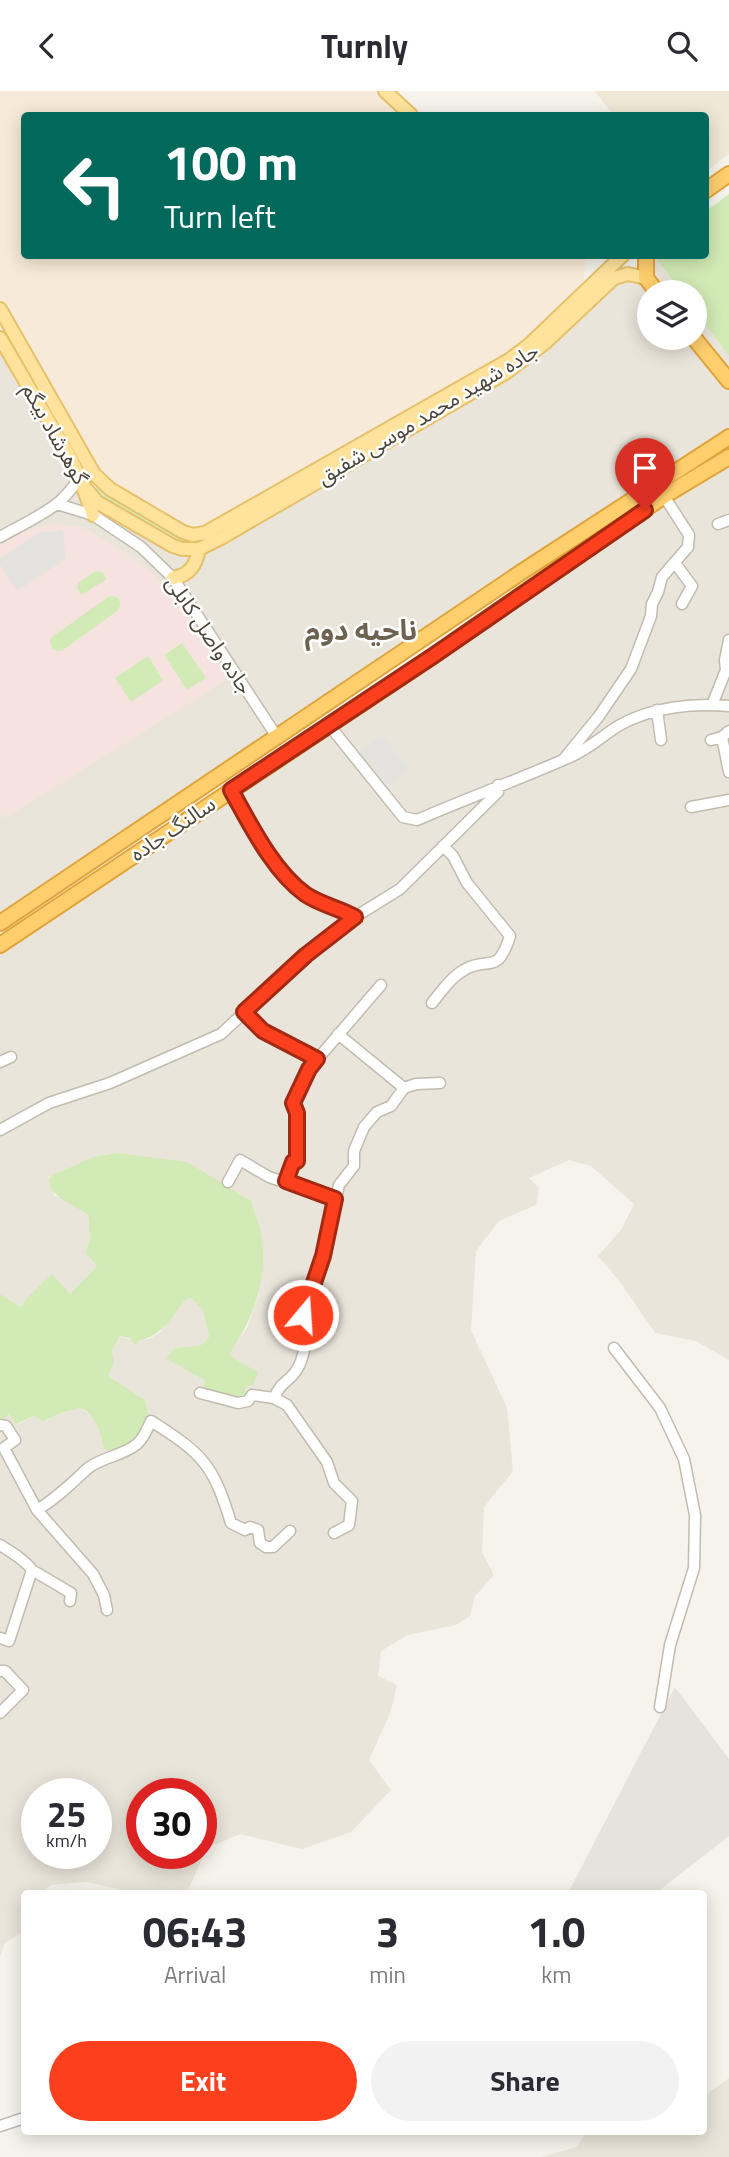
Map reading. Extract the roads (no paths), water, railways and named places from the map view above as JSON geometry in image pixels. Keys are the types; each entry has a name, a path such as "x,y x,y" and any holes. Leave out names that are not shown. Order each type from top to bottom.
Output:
{"highway":[{"path":"709,188 729,174"},
{"path":"646,259 646,278"},
{"path":"704,350 729,381"},
{"name":"سالنگ جاده","path":"0,923 620,507 729,437"},
{"name":"سالنگ جاده","path":"0,945 664,496 729,457"},
{"path":"102,854 113,870"}],"main road":[{"path":"385,91 408,112"},
{"name":"جاده شهید محمد موسی شفیق","path":"183,531 193,535 205,533 509,360 530,344 619,259"},
{"name":"جاده شهید محمد موسی شفیق","path":"199,549 507,372 545,344 614,278 628,274 646,278"},
{"name":"گوهرشاد بیگم","path":"0,309 91,469 110,489 183,531"},
{"name":"گوهرشاد بیگم","path":"0,338 88,494 103,507 173,546 199,549"},
{"path":"80,480 93,515"},
{"path":"173,577 181,576 192,568 199,549"}],"street":[{"path":"0,537 57,504 91,469"},
{"path":"562,760 599,716 631,669 662,577 688,547 690,538 664,496"},
{"name":"جاده واصل کابلی","path":"57,504 93,515 141,547 173,577 277,737"},
{"path":"718,524 729,520"},
{"path":"675,563 691,584 682,604"},
{"path":"712,705 726,670 729,640"},
{"path":"329,725 403,817 417,820 562,760 589,747 620,726 657,710 729,706"},
{"path":"657,710 661,740"},
{"path":"721,736 728,756 729,772"},
{"path":"0,1130 49,1103 110,1083 221,1034 306,955 355,917 400,889 498,792 498,785"},
{"path":"231,790 260,841 286,876 305,894 355,917"},
{"path":"691,807 729,800"},
{"path":"432,1003 463,970 474,965 490,965 495,962 510,936 467,883 453,856 443,846"},
{"path":"286,1181 293,1162 297,1161 297,1113 293,1103 309,1069 381,985"},
{"path":"244,1012 263,1031 317,1059"},
{"path":"338,1034 404,1088"},
{"path":"0,1062 11,1057"},
{"path":"274,1398 280,1384 295,1373 301,1361 306,1343 296,1336 323,1256 339,1185 354,1166 354,1151 364,1127 377,1112 391,1106 404,1088 416,1084 440,1083"},
{"path":"228,1182 240,1160 269,1177 335,1199"},
{"path":"614,1349 665,1418 684,1459 695,1515 694,1568 670,1645 660,1707"},
{"path":"200,1393 238,1403 248,1401 252,1395 274,1398 287,1405 327,1462 334,1483 352,1501 349,1525 334,1533"},
{"path":"37,1510 58,1496 87,1469 135,1445 145,1434 151,1421 197,1452 218,1484 231,1524 245,1530 250,1527 258,1530 260,1543 266,1547 273,1547 290,1531"},
{"path":"0,1426 6,1426 15,1440 4,1448 37,1510 93,1574 104,1595 107,1611"},
{"path":"0,1545 32,1570 71,1593 70,1601"},
{"path":"0,1638 9,1641 32,1570"},
{"path":"0,1671 5,1671 23,1690 0,1713"},
{"path":"0,2126 21,2119"}],"district":[{"name":"ناحیه دوم","path":"361,630"}]}
